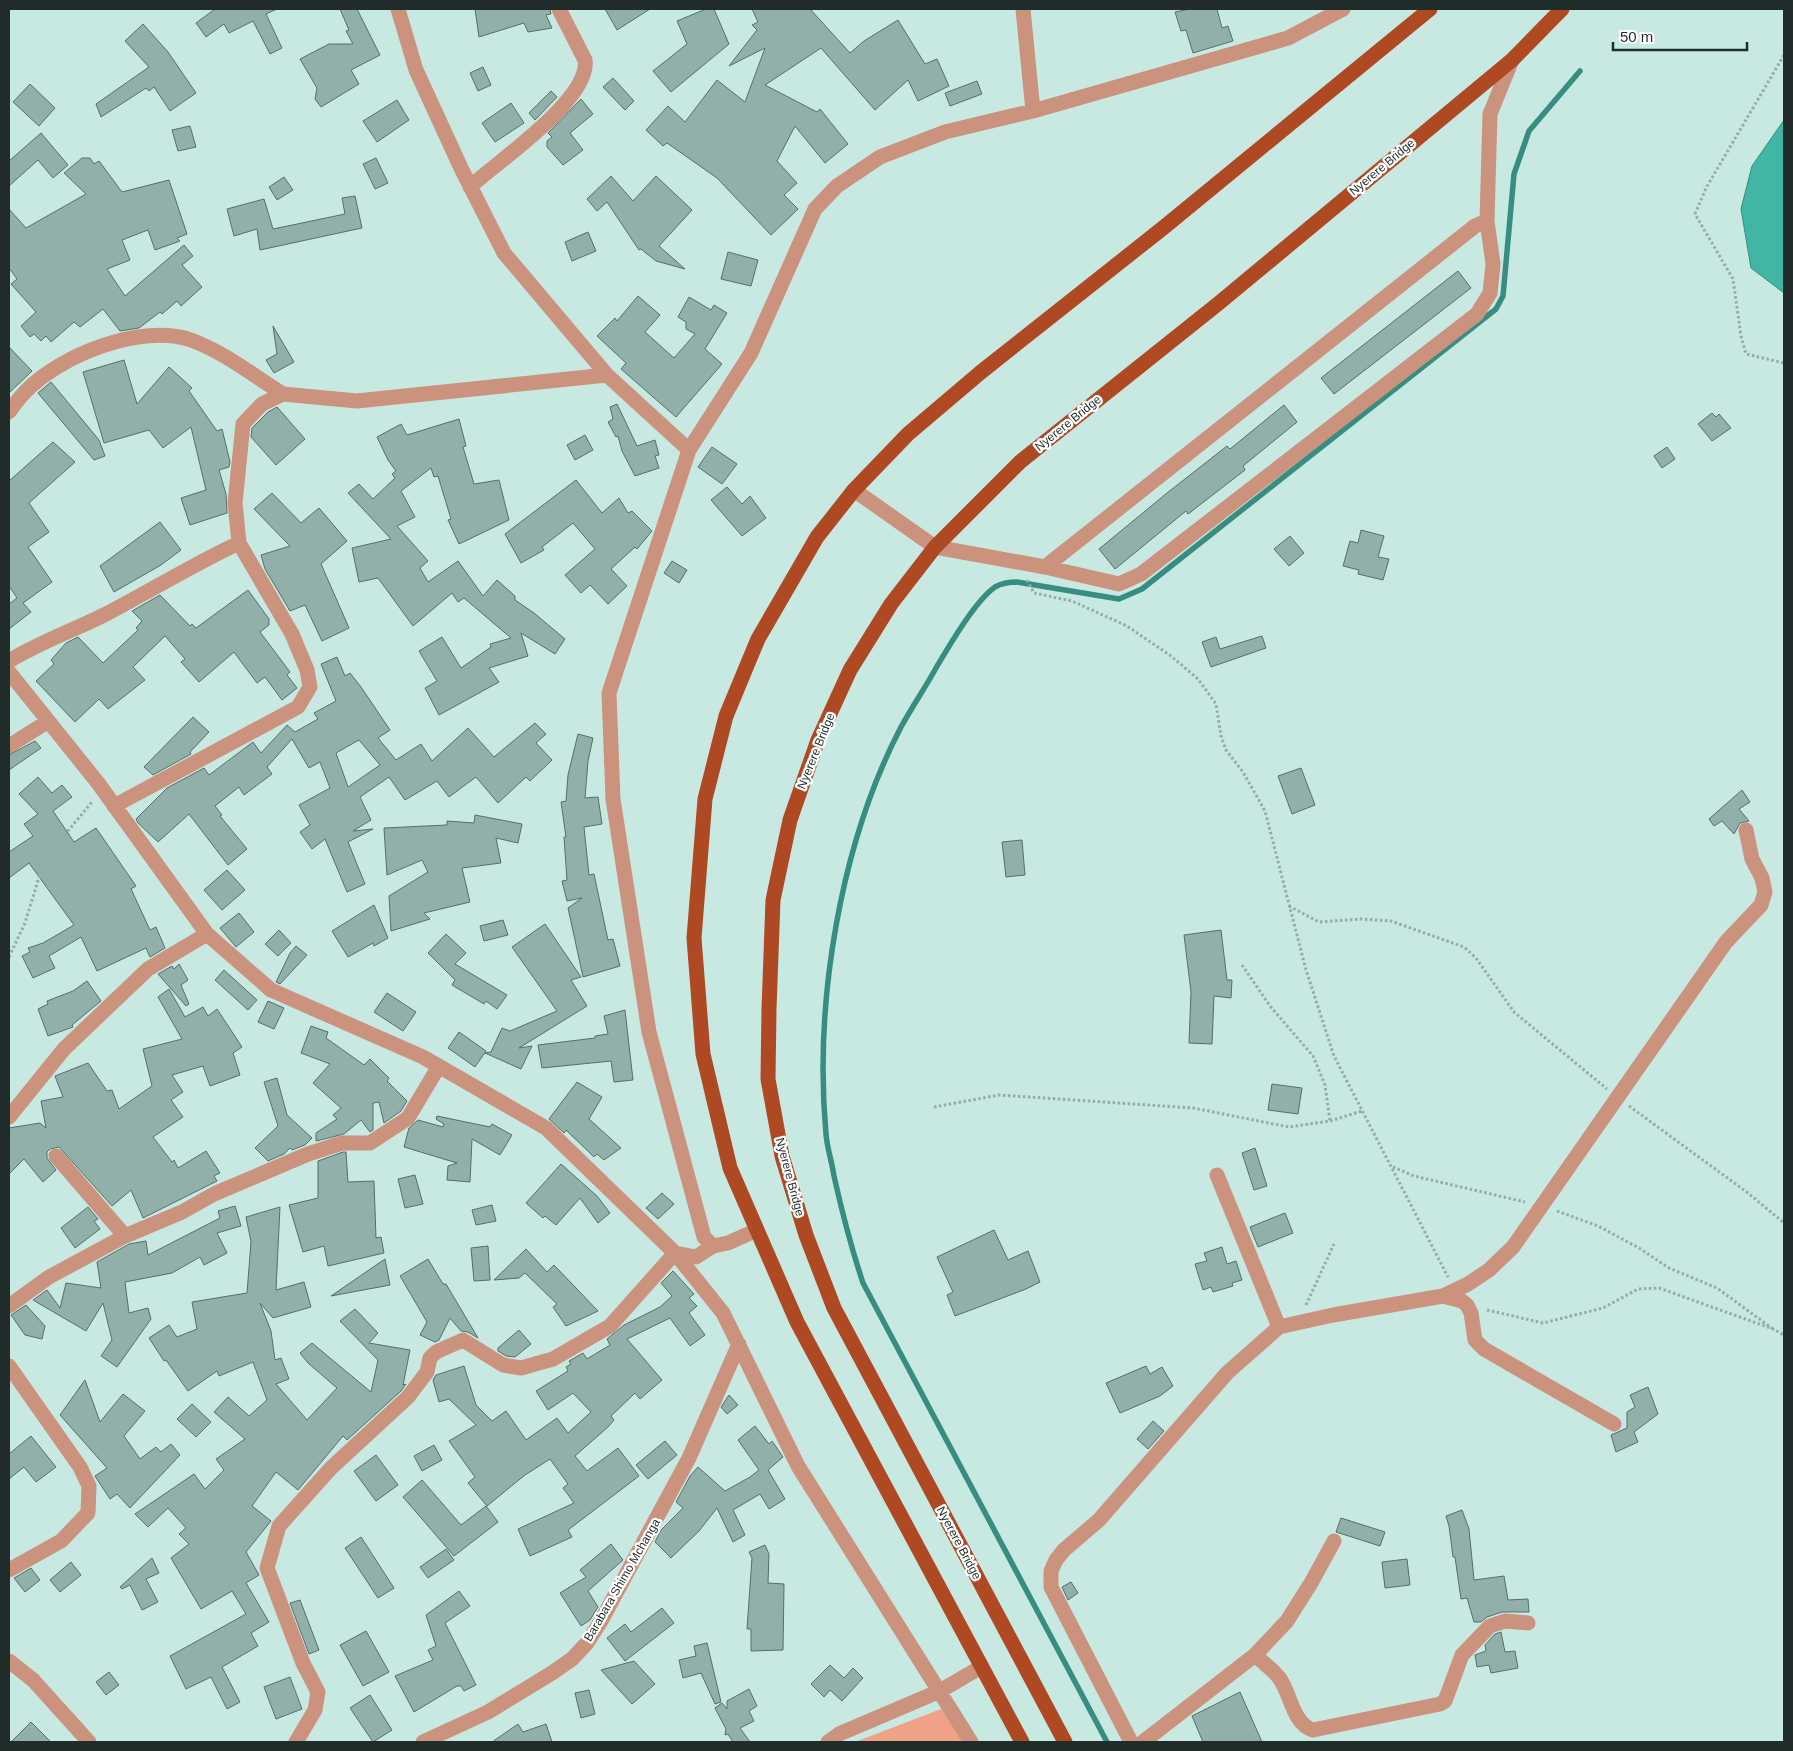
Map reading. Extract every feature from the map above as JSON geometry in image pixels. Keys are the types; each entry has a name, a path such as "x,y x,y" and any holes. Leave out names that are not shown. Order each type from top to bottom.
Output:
{"main road":[{"path":"1022,1742 797,1322 730,1168 703,1054 694,938 705,799 726,716 758,639 817,537 854,490 908,434 981,372 1163,228 1430,9"},
{"name":"Nyerere Bridge","path":"1065,1742 834,1308 806,1235 782,1156 768,1080 773,900 790,820 818,740 850,670 891,604 935,547 1020,462 1219,303 1512,60 1562,9"}],"street":[{"path":"398,9 416,70 470,187 504,253 607,375 689,450"},
{"path":"470,187 554,116 583,80 587,69 585,60 559,9"},
{"path":"1023,9 1033,111"},
{"path":"713,1246 704,1237 698,1218 649,1032 613,799 609,693 689,450 752,353 815,209 837,186 880,157 945,132 1033,111 1288,38 1343,9"},
{"path":"854,490 935,547 1045,567 1119,584 1141,574 1477,314 1490,293 1493,264 1487,221 1490,114 1512,60"},
{"path":"1045,567 1467,232 1487,221"},
{"path":"9,412 26,391 46,374 69,361 111,344 136,338 167,335 190,340 211,349 283,394 356,401 445,394 607,375"},
{"path":"114,806 298,707 306,697 310,687 306,670 292,634 239,543 235,503 243,424 262,404 283,394"},
{"path":"9,661 40,643 107,613 191,566 239,543"},
{"path":"9,672 103,790 208,934 271,990 439,1066 546,1128 676,1253 723,1313 798,1466 971,1742"},
{"path":"9,746 47,722"},
{"path":"1131,1742 1051,1587 1051,1571 1056,1560 1064,1550 1099,1520 1227,1373 1279,1328 1449,1293 1489,1270 1507,1252 1726,942 1761,906 1765,892 1762,878 1752,859 1746,830"},
{"path":"9,1117 64,1049 148,969 208,934"},
{"path":"9,1306 49,1276 125,1236 308,1154 342,1143 370,1143 408,1118 439,1066"},
{"path":"56,1156 125,1236"},
{"path":"1216,1175 1279,1328"},
{"path":"676,1253 696,1257 713,1246 728,1244 757,1230"},
{"path":"296,1742 314,1710 318,1692 303,1663 267,1568 279,1526 331,1468 408,1397 427,1372 430,1358 436,1352 463,1340 503,1366 521,1368 553,1359 610,1326 676,1253"},
{"path":"1449,1293 1467,1305 1475,1340 1484,1349 1614,1424"},
{"name":"Barabara Shimo Mchanga","path":"423,1742 488,1712 552,1673 572,1659 587,1643 601,1621 689,1458 739,1344"},
{"path":"9,1366 80,1467 89,1486 88,1513 61,1541 9,1570"},
{"path":"1143,1742 1255,1655 1287,1621 1334,1541"},
{"path":"1255,1655 1280,1678 1299,1719 1304,1726 1313,1730 1445,1702 1462,1655 1490,1626 1505,1621 1528,1623"},
{"path":"9,1660 38,1686 89,1742"},
{"path":"828,1742 839,1734 940,1691 981,1667"}],"path":[{"path":"1784,55 1706,188 1695,214 1733,279 1741,336 1746,354 1784,363"},
{"path":"1028,582 1034,593 1072,601 1127,626 1170,656 1198,679 1216,704 1220,736 1226,750 1243,772 1264,810 1306,970 1334,1056 1393,1167 1449,1293"},
{"path":"9,957 25,923 40,874 53,849 103,790"},
{"path":"1289,905 1319,922 1361,919 1391,921 1464,947 1476,958 1514,1012 1616,1097 1748,1193 1784,1223"},
{"path":"1242,965 1270,1006 1313,1056 1325,1085 1330,1121"},
{"path":"934,1107 998,1095 1193,1108 1289,1127 1330,1121 1362,1111"},
{"path":"1393,1167 1414,1176 1568,1214 1598,1226 1639,1248 1669,1268 1717,1288 1784,1335"},
{"path":"1297,1324 1334,1244"},
{"path":"1467,1305 1543,1323 1603,1308 1638,1289 1659,1288 1773,1329"}],"shaded area":[{"path":"1784,120 1784,293 1751,268 1741,209 1752,166"},
{"path":"941,1709 961,1726 969,1742 855,1742"}],"building":[{"path":"215,9 277,9 266,14 282,48 270,54 253,21 229,33 224,24 206,37 196,23"},
{"path":"340,9 357,9 380,55 351,70 359,84 321,107 315,99 317,88 300,59 329,44 353,44 346,31 349,30"},
{"path":"475,9 550,9 551,14 546,15 552,28 528,32 524,23 479,37"},
{"path":"605,9 650,9 617,30"},
{"path":"706,9 714,9 729,44 671,92 653,71 687,44 677,21"},
{"path":"752,9 810,9 850,53 864,41 898,20 925,64 937,59 949,86 918,101 908,80 875,110 821,48 765,85 817,112 820,109 848,144 825,163 795,126 777,161 797,183 784,195 798,209 771,235 717,178 667,143 663,146 646,130 668,106 685,122 717,80 745,102 765,48 729,66 757,30 752,25 758,22"},
{"path":"1190,9 1217,9 1222,28 1228,26 1233,41 1193,53 1186,30 1181,31 1175,12"},
{"path":"143,24 168,52 196,93 170,111 154,87 149,91 146,88 101,117 96,104 149,67 125,41"},
{"path":"483,67 491,85 478,91 470,73"},
{"path":"613,78 634,101 625,110 603,87"},
{"path":"977,81 982,94 950,106 945,93"},
{"path":"30,84 55,108 39,126 13,102"},
{"path":"551,91 557,97 535,120 529,113"},
{"path":"581,99 593,114 570,133 583,150 563,165 547,147 547,141 552,137 548,133"},
{"path":"397,100 409,120 377,142 363,121"},
{"path":"511,103 524,123 495,142 482,123"},
{"path":"190,126 196,147 178,151 172,130"},
{"path":"41,133 68,165 53,178 38,160 9,186 9,161"},
{"path":"82,158 90,158 94,164 99,161 122,192 169,180 187,234 177,238 180,241 155,250 148,230 122,240 130,260 107,269 125,296 184,245 193,256 182,265 202,287 181,306 177,301 162,314 160,312 139,328 120,331 103,309 80,327 74,322 51,342 46,336 41,341 34,334 30,337 21,326 36,312 11,284 17,279 9,268 9,209 26,228 86,194 64,173"},
{"path":"376,158 388,183 375,189 363,164"},
{"path":"611,176 633,201 656,176 692,210 659,246 685,269 656,261 641,249 639,250 607,202 597,211 587,199"},
{"path":"284,177 293,190 277,200 269,187"},
{"path":"355,196 362,228 260,250 257,229 234,236 227,209 264,199 273,229 345,214 342,198"},
{"path":"588,232 596,251 572,261 565,242"},
{"path":"728,252 758,260 751,286 721,279"},
{"path":"1458,271 1471,288 1334,394 1321,378"},
{"path":"638,296 660,315 645,332 674,358 695,334 686,329 686,322 678,317 689,297 711,310 714,305 727,313 705,349 722,364 676,417 621,369 626,363 597,336 615,318 617,321"},
{"path":"273,326 294,362 274,373 266,360 277,354"},
{"path":"9,347 32,371 9,393"},
{"path":"124,360 137,404 169,367 192,388 189,391 217,431 222,429 230,462 229,467 219,470 226,494 227,513 190,525 181,498 206,490 191,427 163,448 149,430 104,443 83,372"},
{"path":"51,382 99,440 105,456 94,460 38,393"},
{"path":"617,404 637,446 655,440 659,455 655,456 659,468 635,476 622,451 618,436 616,437 608,422 613,419 610,407"},
{"path":"1284,405 1297,422 1243,466 1245,470 1188,514 1186,511 1115,569 1099,549 1227,446 1230,449"},
{"path":"277,407 305,439 276,465 251,437 252,428 268,412"},
{"path":"1712,413 1716,417 1719,414 1731,428 1712,441 1698,424"},
{"path":"459,419 466,446 463,447 474,484 499,480 509,520 459,544 448,520 451,519 438,476 434,477 431,468 401,491 415,517 397,526 428,561 420,568 428,582 458,561 483,596 497,580 515,596 515,600 565,639 555,654 521,633 528,656 489,668 499,682 439,715 425,688 437,681 419,651 442,637 461,668 491,647 490,644 511,638 464,598 458,602 452,593 413,626 378,578 359,582 352,548 391,539 348,493 359,484 373,499 395,478 392,474 396,471 388,460 377,437 401,424 407,435"},
{"path":"585,435 593,450 575,460 567,445"},
{"path":"53,442 75,462 29,503 49,532 28,547 52,582 23,603 31,612 9,629 9,604 17,598 9,586 9,481"},
{"path":"712,447 737,464 722,484 698,467"},
{"path":"1667,447 1675,459 1662,468 1654,456"},
{"path":"576,480 602,513 619,498 628,513 632,511 652,531 637,549 635,547 611,569 627,586 608,604 590,585 581,593 565,575 595,549 573,523 542,547 544,550 521,563 505,534"},
{"path":"727,487 742,504 750,496 766,518 742,536 711,500"},
{"path":"272,493 301,523 319,508 347,541 321,564 349,628 322,641 305,605 290,611 265,569 261,555 290,546 254,509"},
{"path":"160,522 181,550 161,565 114,592 100,566"},
{"path":"1361,530 1384,536 1378,557 1389,559 1383,580 1358,574 1359,570 1343,566 1350,541 1358,543"},
{"path":"1290,536 1304,553 1289,566 1274,549"},
{"path":"672,561 687,570 679,583 664,573"},
{"path":"248,590 269,619 269,625 260,632 290,672 287,675 297,688 282,700 265,677 257,683 234,652 199,682 181,662 185,659 165,636 133,667 145,680 108,709 99,699 75,722 36,681 54,664 51,660 66,643 78,637 103,663 138,630 136,628 142,621 132,611 160,595 190,626 192,624 196,628"},
{"path":"1262,636 1266,648 1211,667 1202,642 1216,637 1220,649"},
{"path":"337,657 345,676 350,673 361,687 390,730 378,738 396,760 421,744 432,761 468,728 494,757 535,723 546,734 536,743 552,760 530,781 526,777 498,803 476,777 449,797 437,781 405,800 389,777 360,797 371,820 353,831 373,829 348,842 365,884 347,892 325,839 312,849 300,832 310,825 299,805 330,788 320,762 309,768 292,739 267,767 272,774 244,795 239,787 215,806 222,815 220,816 247,849 228,865 189,814 158,842 138,823 136,819 167,788 204,768 209,775 253,742 261,753 287,725 295,732 318,719 314,713 336,701 321,664","holes":["359,740 380,765 348,787 336,753"]},
{"path":"193,717 209,732 190,752 191,754 153,775 144,767"},
{"path":"578,734 593,738 588,761 585,798 598,797 602,824 584,827 589,875 594,874 608,940 613,939 620,966 583,977 568,908 582,898 567,901 562,881 567,880 564,837 566,837 561,802 566,801 568,775"},
{"path":"35,741 41,748 9,770 9,755"},
{"path":"1301,768 1315,805 1292,814 1278,776"},
{"path":"38,777 52,793 62,785 72,797 53,811 74,842 96,828 136,886 131,889 150,930 156,927 165,948 150,957 146,948 97,971 81,937 49,956 55,968 33,978 22,956 30,952 28,948 43,943 74,925 29,863 9,878 9,852 33,836 24,824 38,814 19,794"},
{"path":"1742,790 1750,802 1739,809 1749,821 1740,823 1734,834 1722,821 1714,826 1709,819"},
{"path":"475,815 522,824 518,843 496,838 501,863 462,868 470,902 424,913 430,919 391,931 389,896 428,872 422,860 387,875 384,828 447,825 447,821 474,823"},
{"path":"1022,840 1025,875 1006,877 1002,842"},
{"path":"227,870 245,890 222,910 204,890"},
{"path":"374,905 388,938 374,946 373,943 348,957 332,931"},
{"path":"239,913 254,932 236,947 220,928"},
{"path":"503,920 508,935 484,941 480,926"},
{"path":"545,924 581,977 571,980 587,1006 519,1048 532,1046 521,1069 485,1053 491,1052 502,1028 510,1031 557,1011 512,947"},
{"path":"279,930 291,943 278,956 265,944"},
{"path":"1221,930 1227,980 1232,980 1231,998 1214,996 1212,1044 1189,1043 1191,992 1184,935"},
{"path":"446,934 466,953 455,964 507,995 497,1009 486,1001 484,1004 452,985 455,980 428,953"},
{"path":"296,946 307,955 280,984 276,982 290,953"},
{"path":"179,964 188,980 181,985 189,1004 186,1006 158,974 172,966 174,969"},
{"path":"224,970 257,1000 248,1010 215,980"},
{"path":"87,981 101,1001 72,1025 73,1027 48,1036 38,1009 48,1004 47,1001 73,991"},
{"path":"169,989 185,1017 203,1007 208,1016 217,1009 242,1047 233,1053 240,1075 210,1086 203,1066 172,1075 183,1092 171,1100 183,1117 153,1137 172,1162 174,1160 178,1168 206,1151 220,1173 214,1176 217,1181 143,1218 131,1190 112,1206 59,1147 50,1149 47,1152 47,1158 56,1170 43,1182 24,1159 9,1174 9,1128 40,1123 46,1128 41,1101 63,1097 55,1076 88,1063 107,1091 112,1090 119,1109 152,1086 143,1049 182,1039 158,997"},
{"path":"387,993 416,1012 403,1031 374,1012"},
{"path":"268,1001 284,1008 274,1029 258,1022"},
{"path":"625,1010 633,1080 614,1082 611,1061 542,1068 538,1045 595,1038 595,1036 608,1034 604,1016"},
{"path":"311,1026 328,1032 326,1038 364,1065 370,1059 389,1078 387,1081 407,1101 401,1111 384,1123 379,1102 373,1103 373,1130 370,1132 361,1120 344,1134 316,1141 316,1133 337,1119 333,1115 341,1108 313,1083 330,1064 301,1053"},
{"path":"459,1032 486,1051 475,1067 448,1048"},
{"path":"277,1078 287,1115 312,1138 305,1145 292,1150 290,1148 284,1154 268,1161 255,1148 278,1126 264,1082"},
{"path":"577,1082 602,1097 589,1119 621,1148 604,1160 597,1154 594,1157 566,1130 564,1133 549,1119"},
{"path":"1272,1084 1302,1088 1298,1114 1268,1110"},
{"path":"437,1116 490,1127 492,1124 512,1135 500,1155 472,1139 470,1182 447,1180 448,1166 457,1163 404,1147 409,1128 418,1120 443,1127 444,1124 436,1119"},
{"path":"1255,1148 1267,1186 1254,1190 1242,1153"},
{"path":"346,1152 348,1182 374,1181 376,1238 381,1237 384,1253 328,1266 324,1246 303,1252 289,1205 318,1198 318,1161"},
{"path":"561,1164 597,1196 610,1213 598,1223 580,1198 556,1225 545,1216 543,1218 526,1203"},
{"path":"415,1175 423,1204 405,1208 398,1179"},
{"path":"662,1193 674,1204 658,1219 646,1208"},
{"path":"492,1205 496,1221 476,1225 472,1210"},
{"path":"235,1206 241,1226 217,1233 227,1253 204,1265 200,1257 172,1273 125,1282 129,1313 148,1308 151,1319 117,1367 101,1356 112,1340 103,1303 86,1331 33,1300 47,1290 60,1308 66,1283 101,1288 97,1262 129,1244 146,1241 148,1255 220,1218 218,1211"},
{"path":"88,1207 98,1219 94,1221 100,1229 75,1248 61,1228"},
{"path":"280,1207 276,1290 304,1282 311,1307 273,1318 260,1303 271,1331 275,1360 281,1358 289,1379 276,1384 307,1420 337,1388 308,1363 300,1353 312,1343 371,1392 378,1360 340,1321 355,1309 378,1333 369,1343 410,1350 403,1385 406,1384 401,1391 347,1440 343,1436 298,1490 276,1472 252,1506 271,1521 246,1552 259,1575 246,1583 269,1622 251,1633 258,1646 222,1667 240,1702 227,1709 211,1677 186,1689 170,1656 246,1614 232,1591 201,1609 171,1558 189,1544 179,1534 186,1528 168,1508 148,1527 135,1514 194,1474 205,1489 224,1470 216,1459 245,1439 214,1412 228,1397 249,1416 267,1400 253,1362 219,1376 217,1371 188,1391 166,1360 164,1361 149,1338 169,1325 177,1337 197,1329 192,1302 247,1293 251,1242 246,1217"},
{"path":"1285,1213 1293,1233 1258,1247 1250,1227"},
{"path":"994,1230 1008,1260 1028,1251 1040,1282 955,1316 947,1295 953,1292 937,1257"},
{"path":"488,1246 490,1280 474,1281 471,1248"},
{"path":"1222,1247 1227,1264 1236,1261 1242,1280 1232,1283 1233,1286 1213,1292 1211,1287 1203,1290 1195,1264 1207,1261 1204,1253"},
{"path":"526,1249 547,1272 554,1265 598,1311 566,1326 553,1307 557,1304 525,1273 519,1278 494,1280"},
{"path":"385,1259 390,1285 331,1296"},
{"path":"428,1259 443,1284 446,1284 478,1338 468,1332 461,1331 450,1318 439,1340 435,1342 420,1335 427,1322 400,1276"},
{"path":"673,1271 694,1294 689,1298 697,1306 689,1313 705,1335 690,1346 670,1318 627,1339 662,1380 640,1399 635,1393 611,1416 614,1420 608,1427 575,1456 587,1471 618,1448 639,1476 568,1530 572,1537 530,1556 518,1529 574,1503 563,1488 568,1484 550,1459 525,1475 487,1506 468,1483 475,1477 449,1441 476,1425 449,1399 439,1402 433,1380 436,1375 464,1366 476,1405 492,1421 506,1411 526,1440 557,1418 568,1433 591,1412 573,1393 548,1410 536,1391 568,1371 566,1367 571,1364 569,1361 583,1353 587,1359 610,1345 607,1339 624,1325 660,1307 672,1296 661,1283"},
{"path":"26,1305 45,1326 42,1339 25,1335 11,1315"},
{"path":"519,1330 531,1344 515,1357 506,1356 498,1351 498,1348"},
{"path":"1146,1366 1150,1374 1162,1367 1173,1386 1160,1396 1120,1413 1106,1383"},
{"path":"85,1380 100,1422 123,1394 145,1411 124,1436 140,1459 156,1447 161,1452 171,1444 180,1455 130,1508 117,1494 110,1499 95,1476 107,1468 60,1415"},
{"path":"1648,1387 1658,1414 1634,1432 1638,1442 1616,1452 1611,1435 1627,1428 1627,1412 1635,1407 1630,1395"},
{"path":"729,1395 738,1405 727,1414 721,1407"},
{"path":"192,1404 211,1422 196,1437 177,1419"},
{"path":"1153,1421 1164,1431 1148,1449 1137,1439"},
{"path":"755,1426 769,1444 772,1441 783,1457 768,1470 785,1499 769,1509 760,1494 733,1510 745,1535 733,1542 717,1508 699,1531 671,1558 655,1542 661,1530 683,1508 676,1502 690,1476 698,1467 725,1491 750,1477 759,1470 738,1440"},
{"path":"31,1436 56,1467 36,1482 24,1467 9,1479 9,1454"},
{"path":"665,1441 677,1455 648,1479 636,1465"},
{"path":"434,1445 442,1460 422,1471 414,1456"},
{"path":"376,1455 398,1485 376,1501 354,1471"},
{"path":"422,1480 461,1525 486,1506 498,1522 454,1556 403,1497"},
{"path":"1462,1510 1469,1529 1474,1580 1504,1576 1508,1600 1528,1599 1529,1612 1502,1612 1487,1617 1481,1622 1474,1622 1467,1598 1461,1599 1455,1557 1453,1557 1446,1516"},
{"path":"1341,1518 1385,1532 1380,1546 1336,1532"},
{"path":"361,1537 394,1588 378,1598 345,1548"},
{"path":"611,1544 623,1560 588,1591 598,1607 590,1620 581,1626 560,1593 586,1577 580,1570"},
{"path":"765,1545 769,1554 768,1583 784,1584 783,1650 751,1651 751,1629 747,1629 752,1558 749,1552"},
{"path":"446,1549 454,1560 428,1578 420,1567"},
{"path":"152,1558 159,1573 146,1579 158,1602 142,1610 130,1585 122,1589 120,1587"},
{"path":"1407,1559 1410,1585 1385,1588 1382,1562"},
{"path":"71,1562 81,1575 60,1592 50,1580"},
{"path":"31,1568 40,1580 25,1592 14,1578"},
{"path":"1071,1582 1078,1593 1068,1600 1062,1587"},
{"path":"459,1591 470,1606 445,1623 476,1685 464,1691 461,1686 457,1686 414,1712 395,1676 433,1660 428,1650 436,1646 426,1615"},
{"path":"300,1600 319,1650 309,1654 290,1603"},
{"path":"662,1608 674,1623 625,1661 607,1638 625,1624 631,1632"},
{"path":"366,1631 389,1672 363,1686 340,1645"},
{"path":"1501,1632 1505,1652 1515,1651 1518,1668 1491,1673 1489,1665 1477,1667 1475,1655 1486,1651 1485,1645 1495,1634"},
{"path":"707,1643 721,1702 715,1704 701,1673 683,1678 679,1660 696,1656 694,1646"},
{"path":"634,1661 655,1684 632,1704 601,1670"},
{"path":"830,1665 844,1678 853,1668 863,1678 842,1701 830,1690 824,1697 811,1684"},
{"path":"109,1672 119,1685 106,1695 96,1682"},
{"path":"290,1677 302,1709 276,1719 264,1687"},
{"path":"749,1689 757,1706 749,1711 754,1721 740,1728 750,1742 733,1742 728,1734 725,1735 726,1729 715,1708 722,1703 727,1709 727,1701"},
{"path":"589,1690 595,1714 581,1718 575,1693"},
{"path":"1240,1692 1262,1742 1203,1742 1192,1716"},
{"path":"370,1695 392,1730 373,1742 350,1708"},
{"path":"31,1722 51,1742 11,1742"},
{"path":"518,1724 523,1732 546,1724 552,1742 492,1742"}],"waterway":[{"path":"1107,1742 863,1283 840,1203 827,1144 823,1084 828,979 836,925 847,873 862,822 880,773 901,727 955,636 979,602 995,587 1017,582 1119,599 1142,589 1496,309 1503,296 1514,174 1529,131 1580,71"}]}
